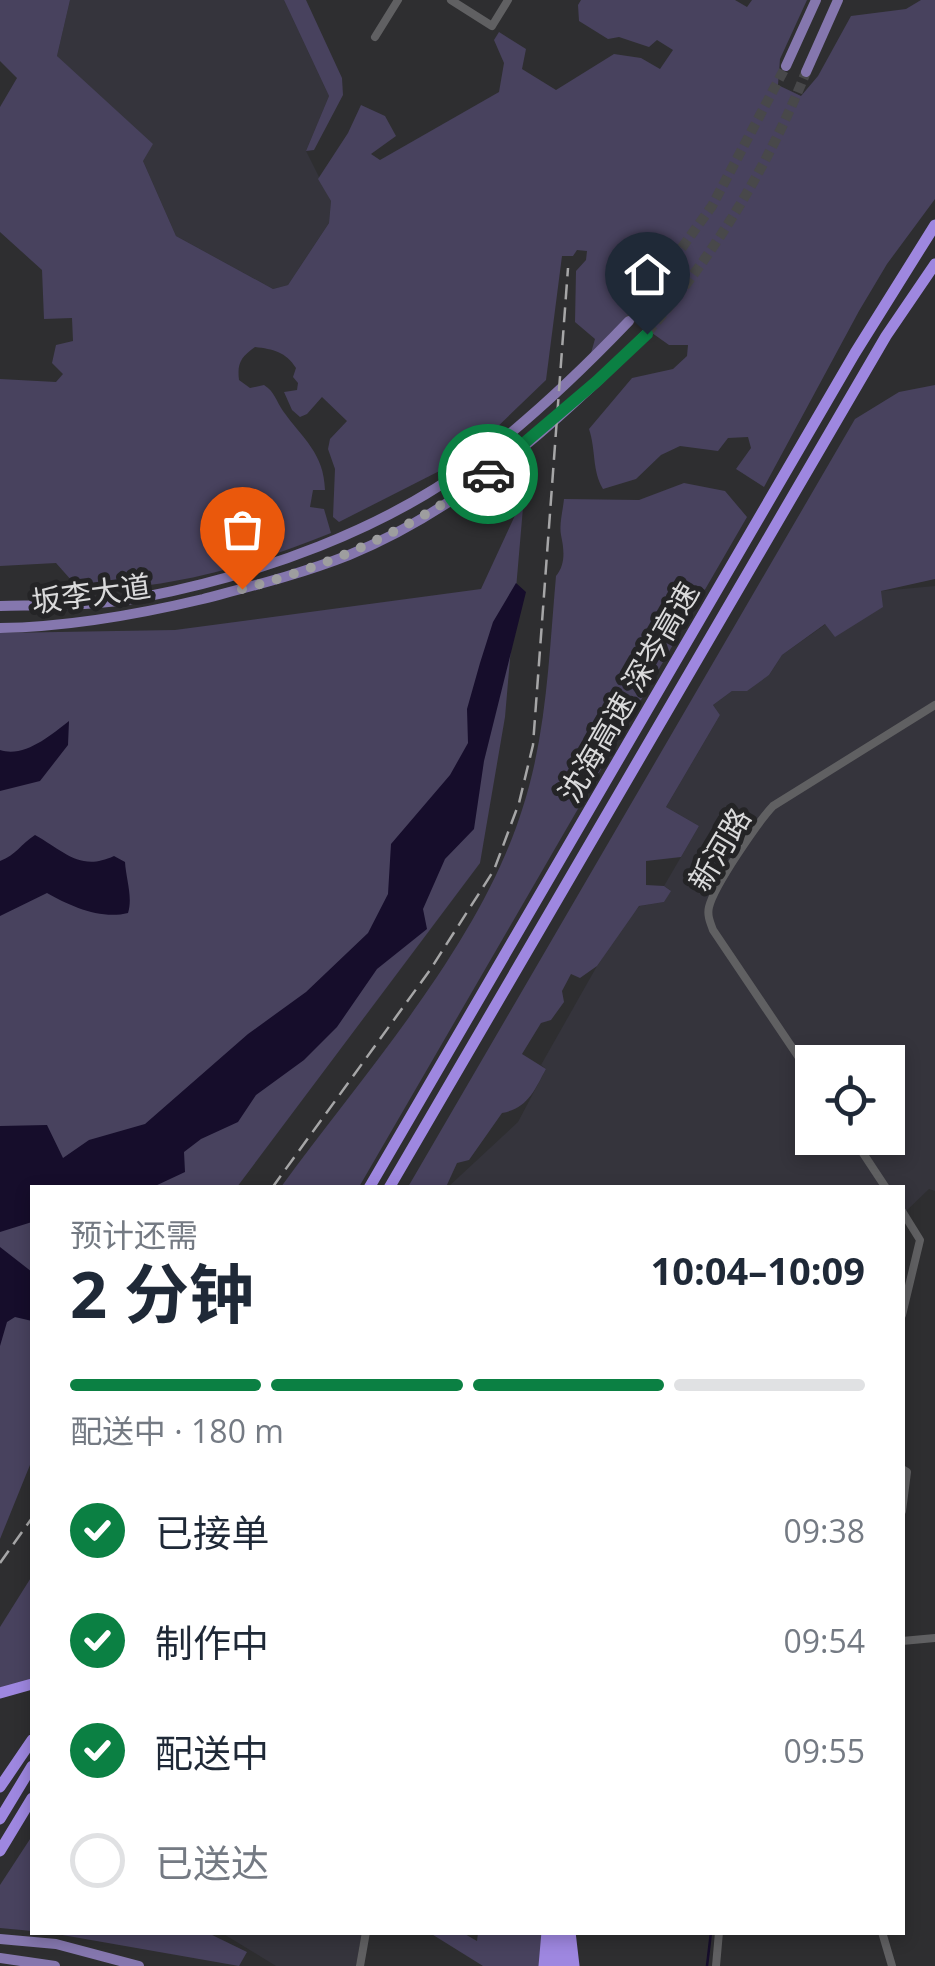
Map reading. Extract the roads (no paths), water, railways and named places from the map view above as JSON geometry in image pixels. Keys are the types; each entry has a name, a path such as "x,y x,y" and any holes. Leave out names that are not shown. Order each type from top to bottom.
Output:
{"highway":[{"name":"沈海高速 深岑高速","path":"371,1185 855,352 935,225"},
{"name":"沈海高速 深岑高速","path":"392,1184 886,336 935,264"},
{"path":"0,1696 30,1688"},
{"path":"0,1787 30,1743"},
{"path":"0,1819 30,1769"},
{"path":"0,1854 30,1802"},
{"path":"0,1854 30,1815"},
{"path":"544,1966 550,1935"},
{"path":"551,1935 555,1966"},
{"path":"564,1966 566,1935"},
{"path":"567,1935 574,1966"}],"main road":[{"path":"786,66 816,0"},
{"path":"806,72 838,0"},
{"name":"坂李大道","path":"0,606 144,597 305,552 378,521 466,468 630,321"},
{"name":"坂李大道","path":"0,628 54,628 154,611 286,576 350,554 455,497 506,461 647,334"},
{"path":"0,1939 56,1944 139,1966"},
{"path":"0,1958 55,1966"}],"street":[{"path":"376,37 398,0"},
{"path":"451,0 492,26 508,0"},
{"name":"新河路","path":"795,1053 713,930 710,902 773,806 935,705"},
{"path":"864,1155 884,1185"},
{"path":"905,1217 920,1240 905,1302"},
{"path":"905,1641 935,1638"},
{"path":"360,1966 365,1935"},
{"path":"716,1966 719,1935"},
{"path":"883,1935 892,1966"}],"waterway":[{"path":"707,1966 711,1935"}],"tunnel":[{"path":"629,321 712,206 786,66"},
{"path":"647,333 695,273 737,210 774,143 806,72"}],"railway":[{"path":"274,1185 430,970 494,870 519,803 533,745 568,268"},
{"path":"0,1563 30,1521"}]}
